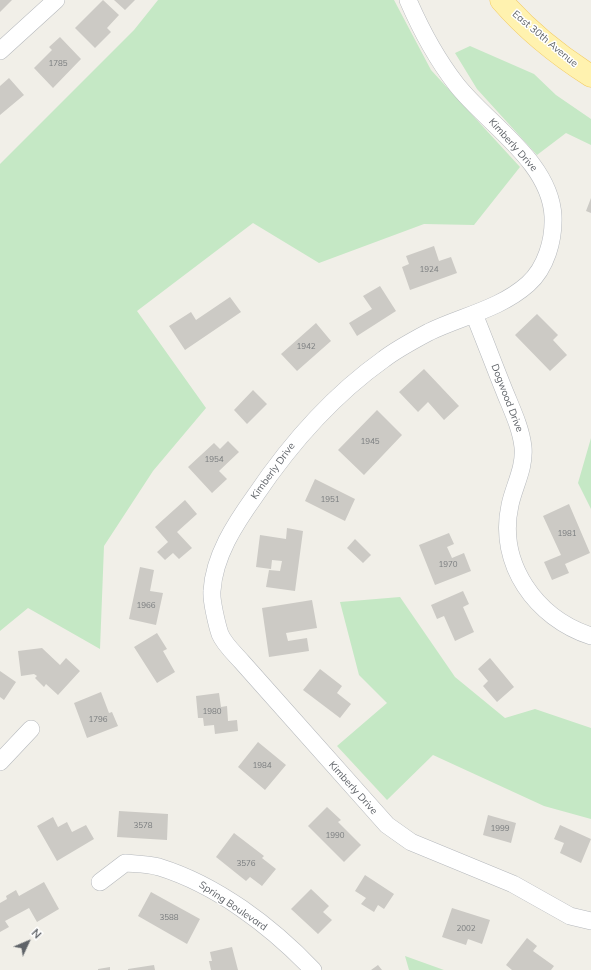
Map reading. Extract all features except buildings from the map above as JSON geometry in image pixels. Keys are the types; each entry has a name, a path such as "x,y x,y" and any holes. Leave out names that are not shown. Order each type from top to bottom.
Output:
{"main road":[{"name":"East 30th Avenue","path":"501,0 540,38 571,63 591,76"}],"street":[{"path":"0,51 56,0"},
{"name":"Kimberly Drive","path":"408,0 420,26 457,86 523,154 540,176 550,196 553,215 549,249 541,266 530,282 517,293 504,301 429,332 384,358 338,396 306,429 277,464 236,524 218,559 212,592 220,635 242,662 387,825 411,842 513,884 570,916 591,921"},
{"name":"Dogwood Drive","path":"474,314 521,435 523,462 510,505 507,523 510,555 521,580 538,605 557,621 591,636"},
{"path":"0,762 31,729"},
{"name":"Spring Boulevard","path":"100,882 125,863 157,866 200,883 243,910 290,946 313,970"}],"green space":[{"path":"158,0 394,0 431,70 520,167 474,225 424,224 319,263 253,223 137,311 206,408 153,471 104,546 100,649 28,608 0,631 0,164 134,30"},
{"path":"470,46 534,74 556,95 591,119 591,145 566,133 537,155 477,89 455,53"},
{"path":"591,438 591,509 578,483"},
{"path":"400,597 455,677 505,718 535,709 591,728 591,819 544,806 433,755 387,800 337,746 387,703 359,675 340,602"},
{"path":"405,956 444,970 409,970"}]}
